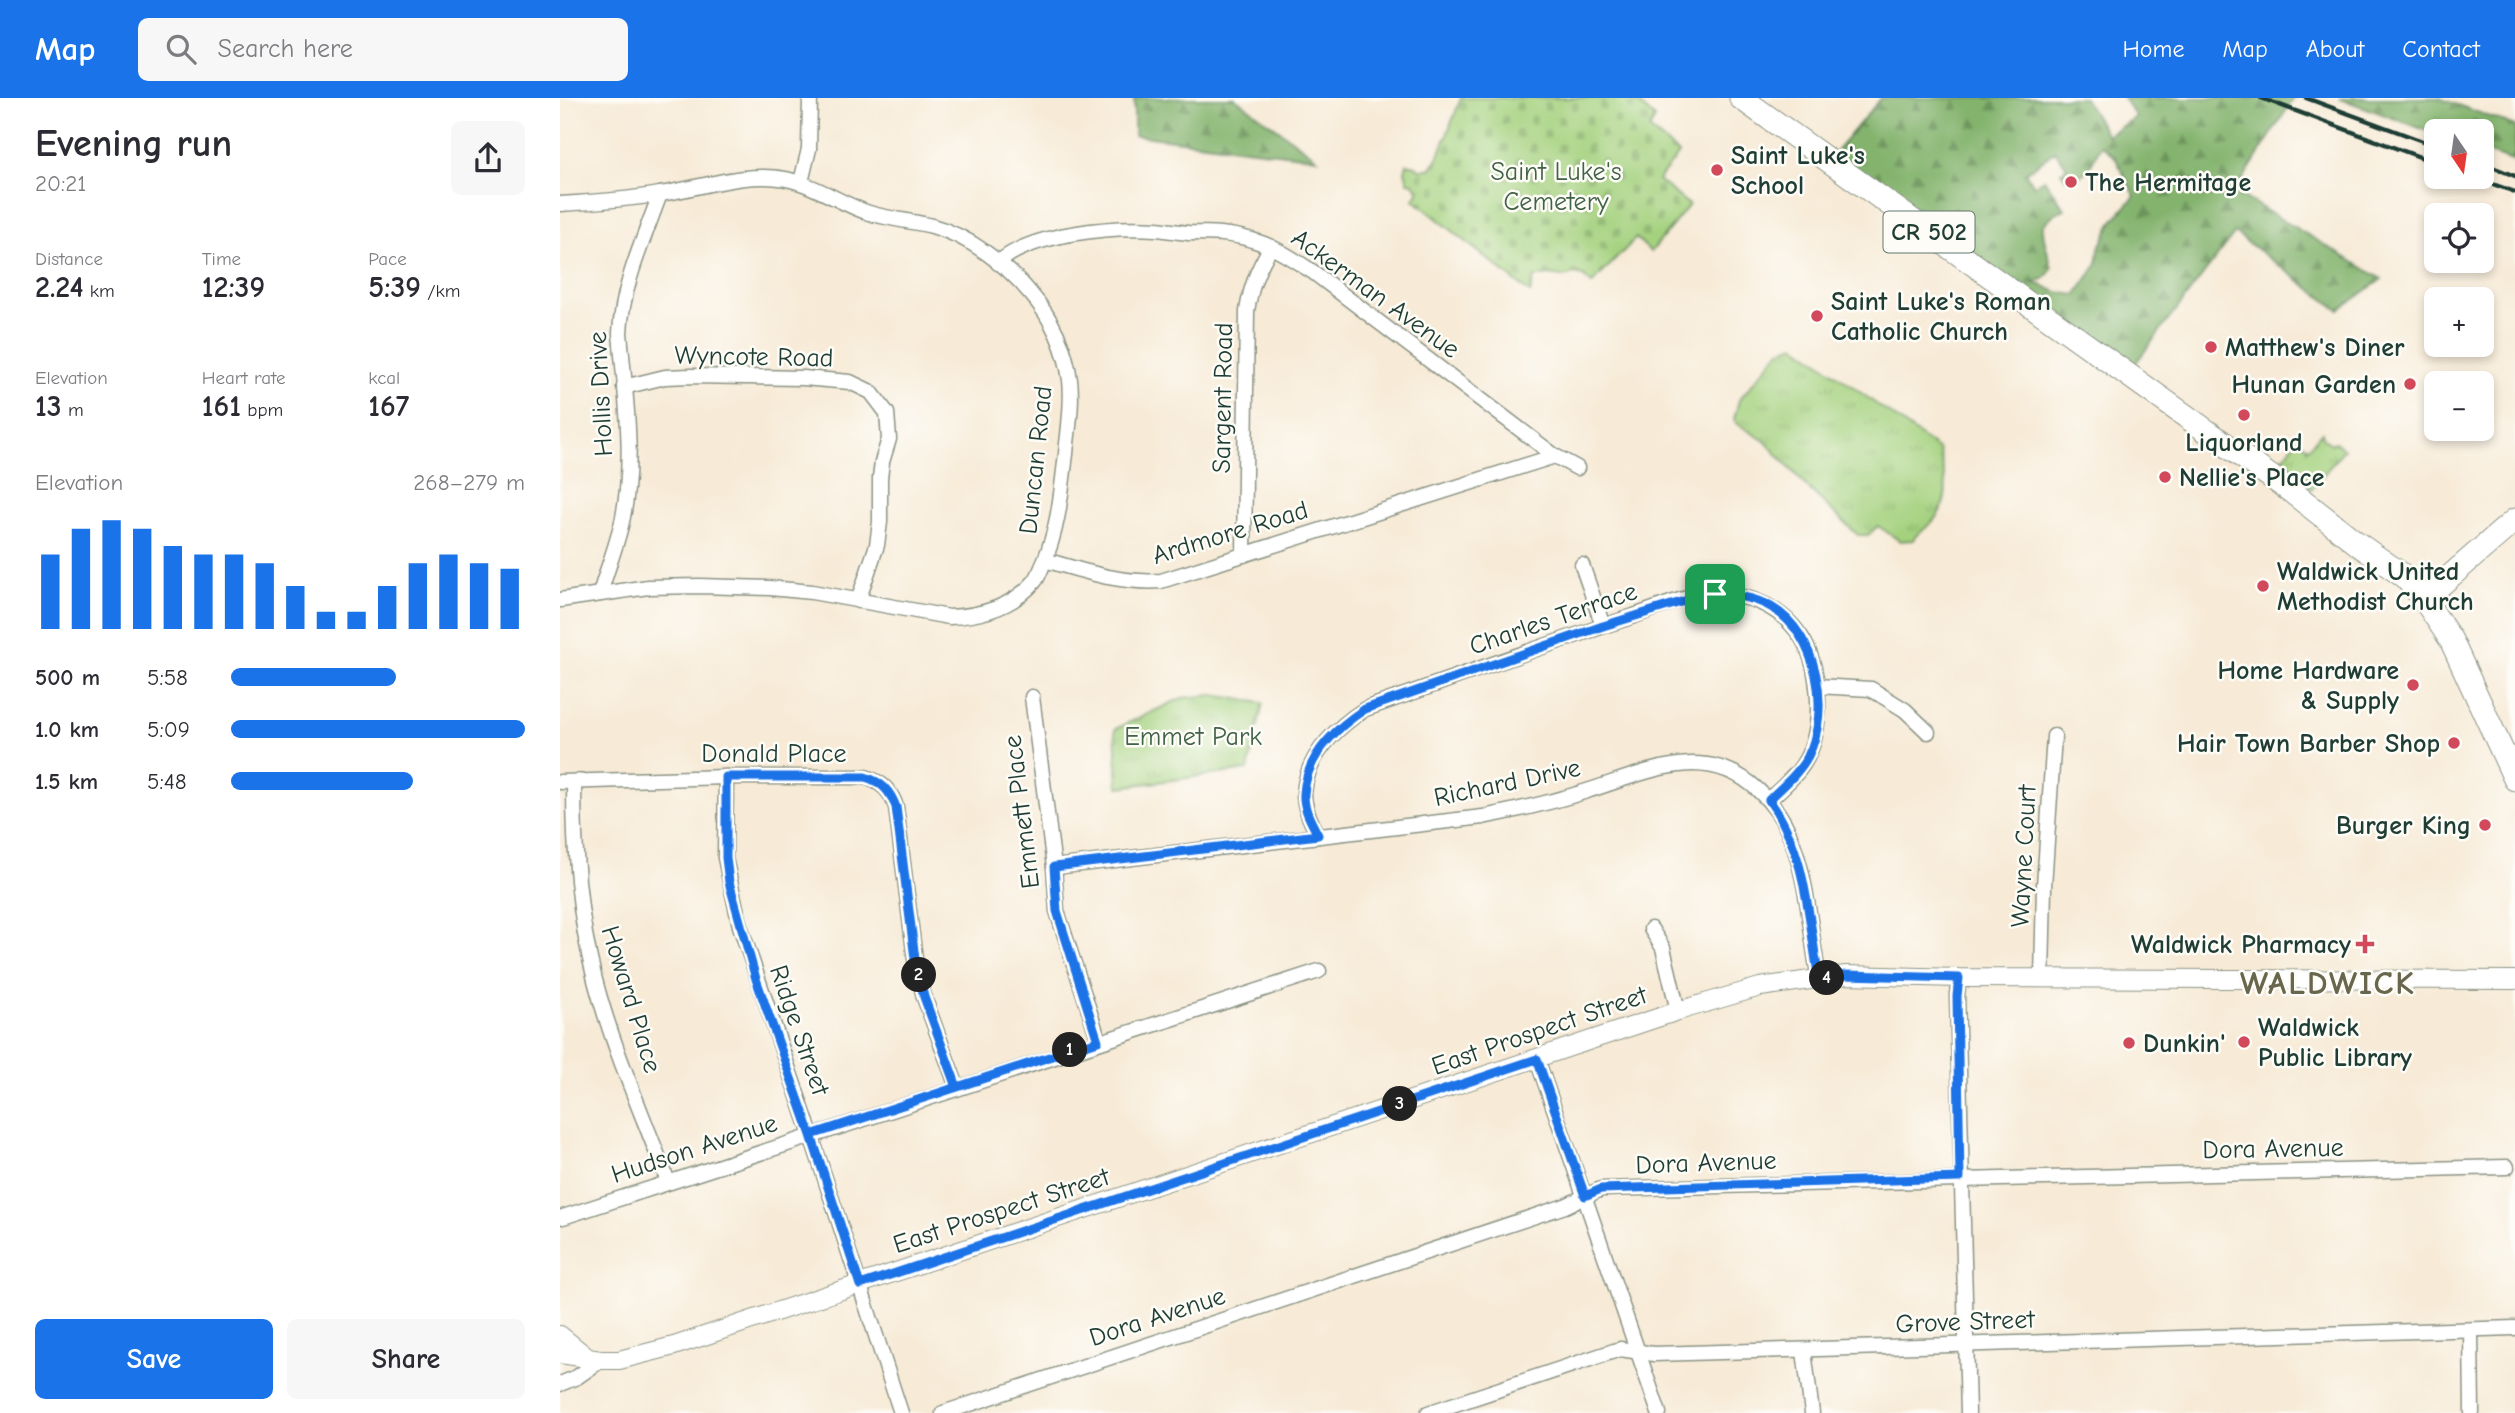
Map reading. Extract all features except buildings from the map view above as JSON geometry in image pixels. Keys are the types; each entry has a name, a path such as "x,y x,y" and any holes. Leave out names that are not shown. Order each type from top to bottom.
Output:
{"main road":[{"name":"CR 502","path":"1753,101 2292,492 2405,577 2424,599"},
{"path":"2515,520 2424,599 2451,640 2515,779"}],"street":[{"path":"801,182 808,149 810,98"},
{"path":"560,204 602,202 660,194 725,181 782,178 801,182 870,213 943,230 975,246 998,263"},
{"name":"Hollis Drive","path":"600,594 617,545 628,484 621,313 625,293 660,194"},
{"name":"Ackerman Avenue","path":"998,263 1019,249 1057,237 1123,228 1227,234 1271,247 1313,272 1555,456 1577,468"},
{"name":"Sargent Road","path":"1244,555 1247,311 1258,267 1271,247"},
{"name":"Duncan Road","path":"998,263 1031,293 1045,312 1061,345 1070,380 1071,406 1058,523 1045,560"},
{"name":"Wyncote Road","path":"624,387 665,377 691,376 850,382 872,392 887,413 889,439 880,478 877,545 858,601"},
{"name":"Ardmore Road","path":"1045,560 1119,580 1139,583 1161,581 1555,456"},
{"path":"560,600 648,587 770,588 812,592 949,617 987,612 1006,605 1037,580 1045,560"},
{"path":"1582,565 1603,626"},
{"name":"Charles Terrace","path":"1318,835 1306,808 1304,794 1313,764 1335,731 1365,709 1603,626 1715,594 1756,600 1785,617 1797,630 1813,664 1818,716 1814,738 1799,769 1769,800"},
{"path":"1817,686 1871,689 1905,710 1928,732"},
{"name":"Emmett Place","path":"1032,697 1054,867 1057,911 1098,1041"},
{"name":"Wayne Court","path":"2042,979 2044,886 2054,736"},
{"name":"Richard Drive","path":"1054,867 1483,817 1555,801 1647,771 1689,764 1713,764 1750,782 1769,800 1789,832 1798,859 1819,979"},
{"name":"Donald Place","path":"567,782 726,777 865,777 885,786 896,807 915,959 924,997 957,1087"},
{"name":"Ridge Street","path":"726,777 725,849 729,882 756,979 811,1135 901,1413"},
{"name":"Howard Place","path":"567,782 579,895 595,980 668,1182"},
{"path":"1651,929 1663,948 1678,1011"},
{"name":"Hudson Avenue","path":"563,1217 1319,971"},
{"name":"East Prospect Street","path":"560,1354 594,1359 628,1358 674,1346 1678,1011 1760,987 1846,975 2042,979 2515,980"},
{"path":"1959,978 1960,1178 1968,1413"},
{"path":"1537,1059 1660,1413"},
{"name":"Dora Avenue","path":"943,1413 1565,1206 1601,1189 1960,1178 2507,1167"},
{"name":"Grove Street","path":"1428,1413 1620,1349 1654,1354 1804,1351 2515,1328"},
{"path":"2471,1330 2472,1413"},
{"path":"560,1335 594,1359"},
{"path":"1804,1351 1812,1413"},
{"name":"East Prospect Street","path":"560,1384 577,1377 594,1359"}],"green space":[{"path":"1134,98 1235,98 1317,158 1134,135"},
{"name":"Saint Luke's Cemetery","path":"1461,98 1632,98 1655,118 1649,129 1679,154 1658,180 1689,205 1651,252 1636,238 1592,284 1583,276 1575,274 1563,277 1548,275 1534,278 1530,293 1414,200 1419,190 1413,183 1408,182 1405,171 1407,164 1419,169 1430,169 1438,158"},
{"path":"1881,98 2084,98 2107,135 2136,117 2123,98 2294,98 2235,192 2382,279 2339,310 2235,233 2131,369 1834,154","holes":["2101,145 2115,157 2135,196 2113,221 2099,249 2097,265 2076,295 2057,292 2034,282 2044,279 2052,269 2043,225 2055,213 2065,209 2044,179 2034,186 2025,173 2055,151 2067,167 2061,172 2065,178 2073,172 2077,178 2088,170"]},
{"path":"2339,98 2439,98 2515,126 2515,162 2494,154 2494,119 2424,119 2424,130"},
{"path":"1796,345 1939,450 1945,480 1945,499 1937,516 1913,540 1900,541 1878,526 1868,535 1858,535 1807,487 1765,441 1736,423 1734,419 1739,400 1780,350"},
{"path":"2322,432 2323,438 2344,449 2312,489 2277,465 2297,440 2307,446 2307,449"},
{"name":"Emmet Park","path":"1213,695 1263,703 1248,770 1118,787 1115,729 1182,698"}],"railway":[{"path":"2261,98 2424,159"},
{"path":"2306,98 2424,142"},
{"path":"2494,168 2515,176"},
{"path":"2494,184 2515,192"}],"place":[{"name":"Saint Luke's School","path":"1717,170"},
{"name":"The Hermitage","path":"2071,182"},
{"name":"Saint Luke's Roman Catholic Church","path":"1817,316"},
{"name":"Matthew's Diner","path":"2211,347"},
{"name":"Hunan Garden","path":"2410,384"},
{"name":"Liquorland","path":"2244,415"},
{"name":"Nellie's Place","path":"2165,477"},
{"name":"Waldwick United Methodist Church","path":"2263,586"},
{"name":"Home Hardware & Supply","path":"2413,685"},
{"name":"Hair Town Barber Shop","path":"2454,743"},
{"name":"Burger King","path":"2485,825"},
{"name":"Waldwick Pharmacy","path":"2365,944"},
{"name":"Waldwick Public Library","path":"2244,1042"},
{"name":"Dunkin'","path":"2129,1043"}],"district":[{"name":"WALDWICK","path":"2328,982"}],"route":[{"path":"1715,594 1603,626 1365,709 1335,731 1313,764 1304,794 1306,808 1318,835 1054,867 1057,911 1098,1041 957,1087 811,1135 756,979 729,882 725,830 726,777 865,777 885,786 896,807 915,959 924,997 957,1087 827,1130 811,1135 860,1285 1537,1059 1585,1196 1601,1189 1960,1178 1959,978 1846,975 1819,979 1798,859 1789,832 1769,800 1799,769 1814,738 1818,694 1813,664 1797,630 1785,617 1756,600 1715,594"}]}
